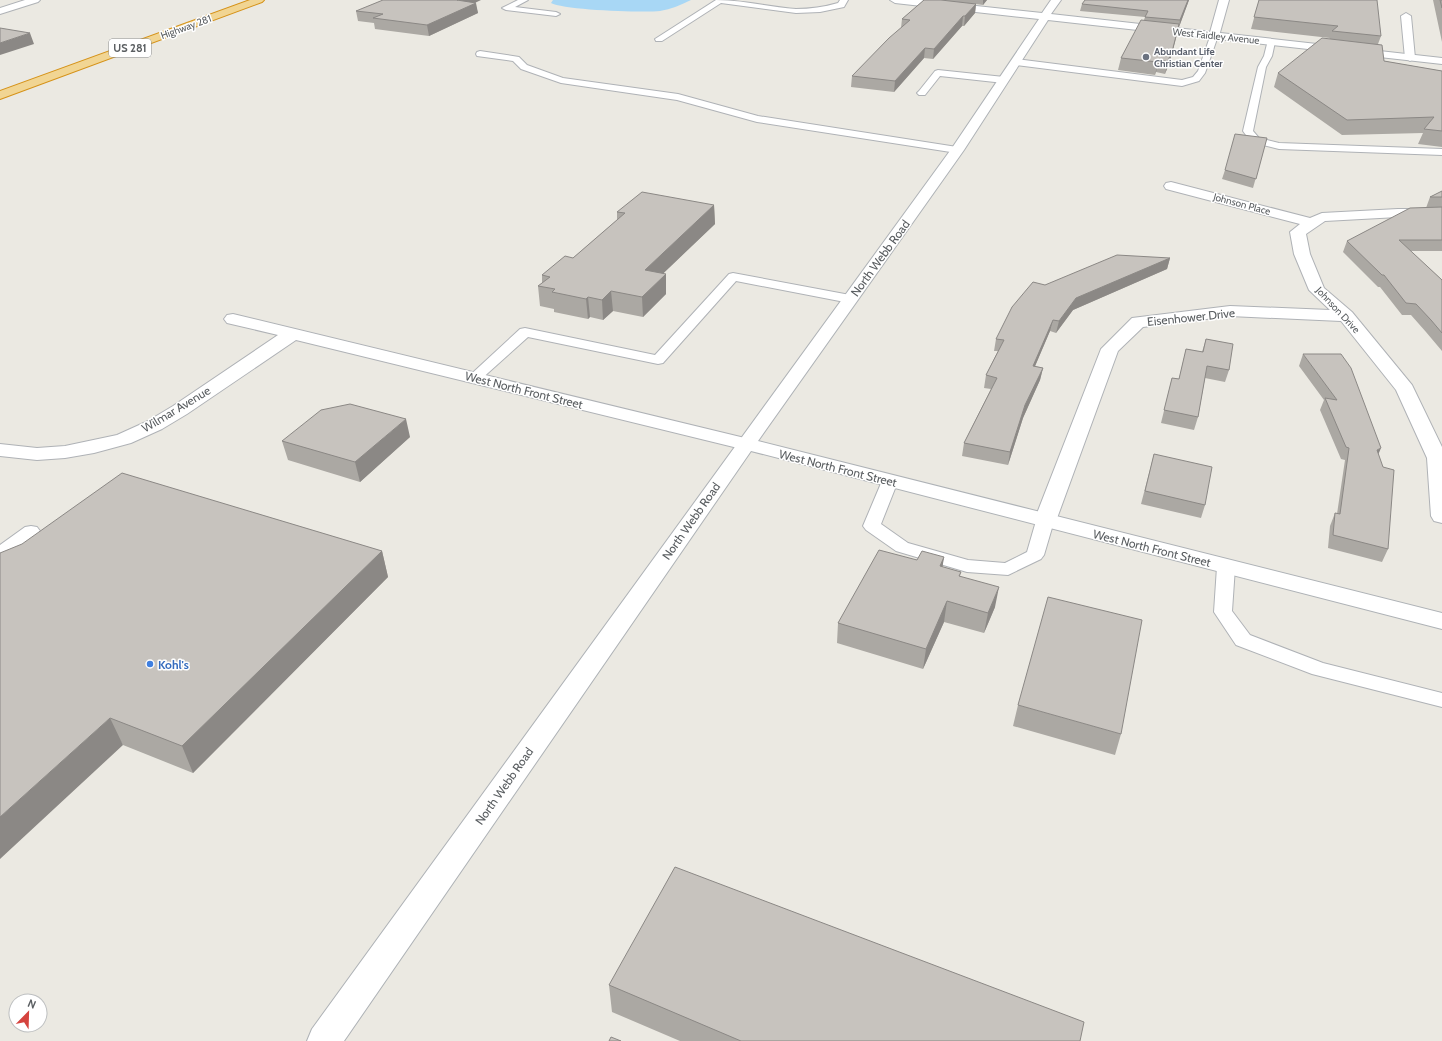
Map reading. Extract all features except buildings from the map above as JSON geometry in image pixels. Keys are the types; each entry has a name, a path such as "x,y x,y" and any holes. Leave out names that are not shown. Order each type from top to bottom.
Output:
{"highway":[{"name":"Highway 281","path":"0,84 234,0"},
{"name":"Highway 281","path":"0,95 259,0"}],"street":[{"path":"0,11 35,0"},
{"name":"West Faidley Avenue","path":"895,0 1051,8 1214,36 1442,61"},
{"path":"1214,36 1224,0"},
{"name":"North Webb Road","path":"324,1041 746,444 957,150 1051,8"},
{"path":"1406,16 1410,58"},
{"name":"Johnson Place","path":"1171,186 1313,222"},
{"name":"Johnson Drive","path":"1442,213 1398,213 1322,217 1298,232 1302,254 1317,290 1346,316 1405,389 1437,458 1442,516"},
{"name":"Eisenhower Drive","path":"1045,521 1110,349 1138,322 1230,311 1346,316"},
{"name":"West North Front Street","path":"233,319 746,444 1442,621"},
{"name":"Wilmar Avenue","path":"0,450 37,454 65,452 94,447 124,439 155,425 180,410 292,334"}],"lane":[{"path":"524,0 506,8 556,14"},
{"path":"659,39 720,1 796,11 820,10 841,5 844,0"},
{"path":"1016,62 1182,83 1196,79 1202,71 1214,36"},
{"path":"1271,42 1268,56 1262,68 1248,131 1255,140 1279,146 1442,152"},
{"path":"480,54 516,59 524,67 562,80 678,96 757,119 957,150"},
{"path":"922,93 938,73 1004,80"},
{"path":"474,378 525,332 658,360 734,277 850,299"},
{"path":"890,481 872,526 902,547 967,566 1008,569 1035,555 1045,521"},
{"path":"0,553 31,531"},
{"path":"1226,567 1223,612 1243,640 1319,668 1442,700"}],"water":[{"path":"553,0 691,0 676,7 660,11 638,12 571,7 551,3"}],"place":[{"name":"Abundant Life Christian Center","path":"1146,57"},
{"name":"Kohl's","path":"150,664"}]}
